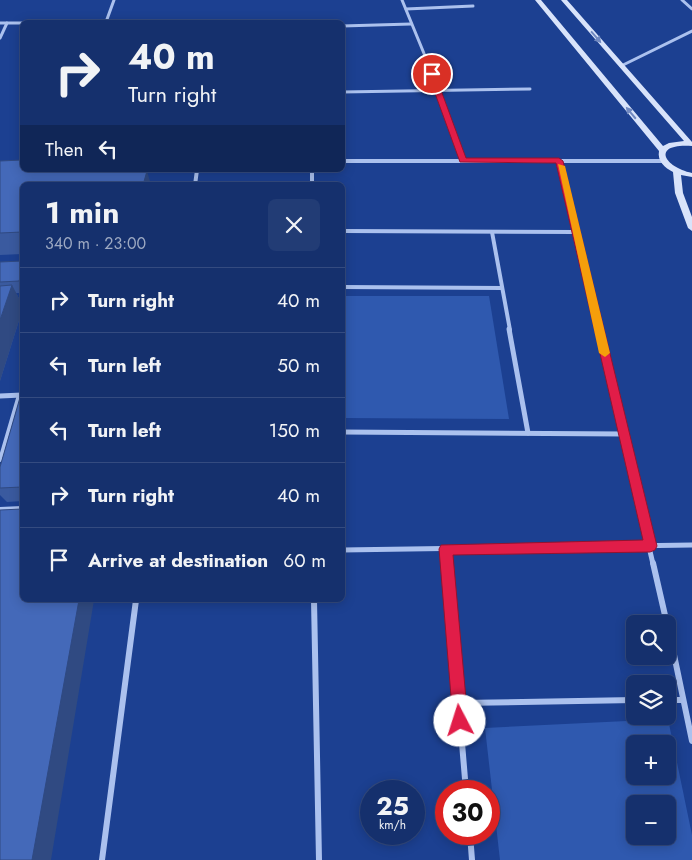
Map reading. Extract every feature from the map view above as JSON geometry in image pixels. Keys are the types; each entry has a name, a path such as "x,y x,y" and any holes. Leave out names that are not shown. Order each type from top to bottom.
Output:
{"street":[{"path":"107,20 114,0"},
{"path":"402,0 439,90 463,160"},
{"path":"538,0 662,150 663,161"},
{"path":"564,0 691,144"},
{"path":"682,0 692,10"},
{"path":"406,9 473,6"},
{"path":"0,23 20,23"},
{"path":"0,38 7,23"},
{"path":"345,26 411,24"},
{"path":"621,66 692,31"},
{"path":"345,92 530,89"},
{"path":"662,150 670,145 691,144"},
{"path":"345,161 663,161 677,172 692,175"},
{"path":"559,161 665,615"},
{"path":"677,172 679,193 692,228"},
{"path":"345,231 576,232"},
{"path":"492,232 528,433"},
{"path":"345,287 502,288"},
{"path":"0,396 20,395"},
{"path":"345,432 624,434"},
{"path":"345,550 692,546"},
{"path":"446,549 465,780"},
{"path":"102,860 136,602"},
{"path":"314,602 319,860"},
{"path":"676,665 692,741"},
{"path":"459,703 626,700"},
{"path":"676,700 683,700"},
{"path":"471,845 472,860"}],"lane":[{"path":"0,460 20,398"},
{"path":"0,508 20,508"}],"shaded area":[{"path":"345,296 489,296 509,419 345,418"},
{"path":"626,721 626,725 669,725 671,735 626,735 626,785 676,785 676,758 692,835 692,860 500,860 498,845 500,845 500,780 491,780 485,728"}],"building":[{"path":"20,160 20,172 147,172 144,182 20,182 20,232 0,233 0,161"},
{"path":"20,261 19,281 0,282 0,262"},
{"path":"12,285 0,320 0,286"},
{"path":"20,397 20,487 0,488 0,467"},
{"path":"20,509 20,602 79,602 32,860 0,860 0,510"}],"slow traffic":[{"path":"561,166 605,353"}],"route":[{"path":"432,74 463,160 559,161 650,546 446,549 460,721"}]}
